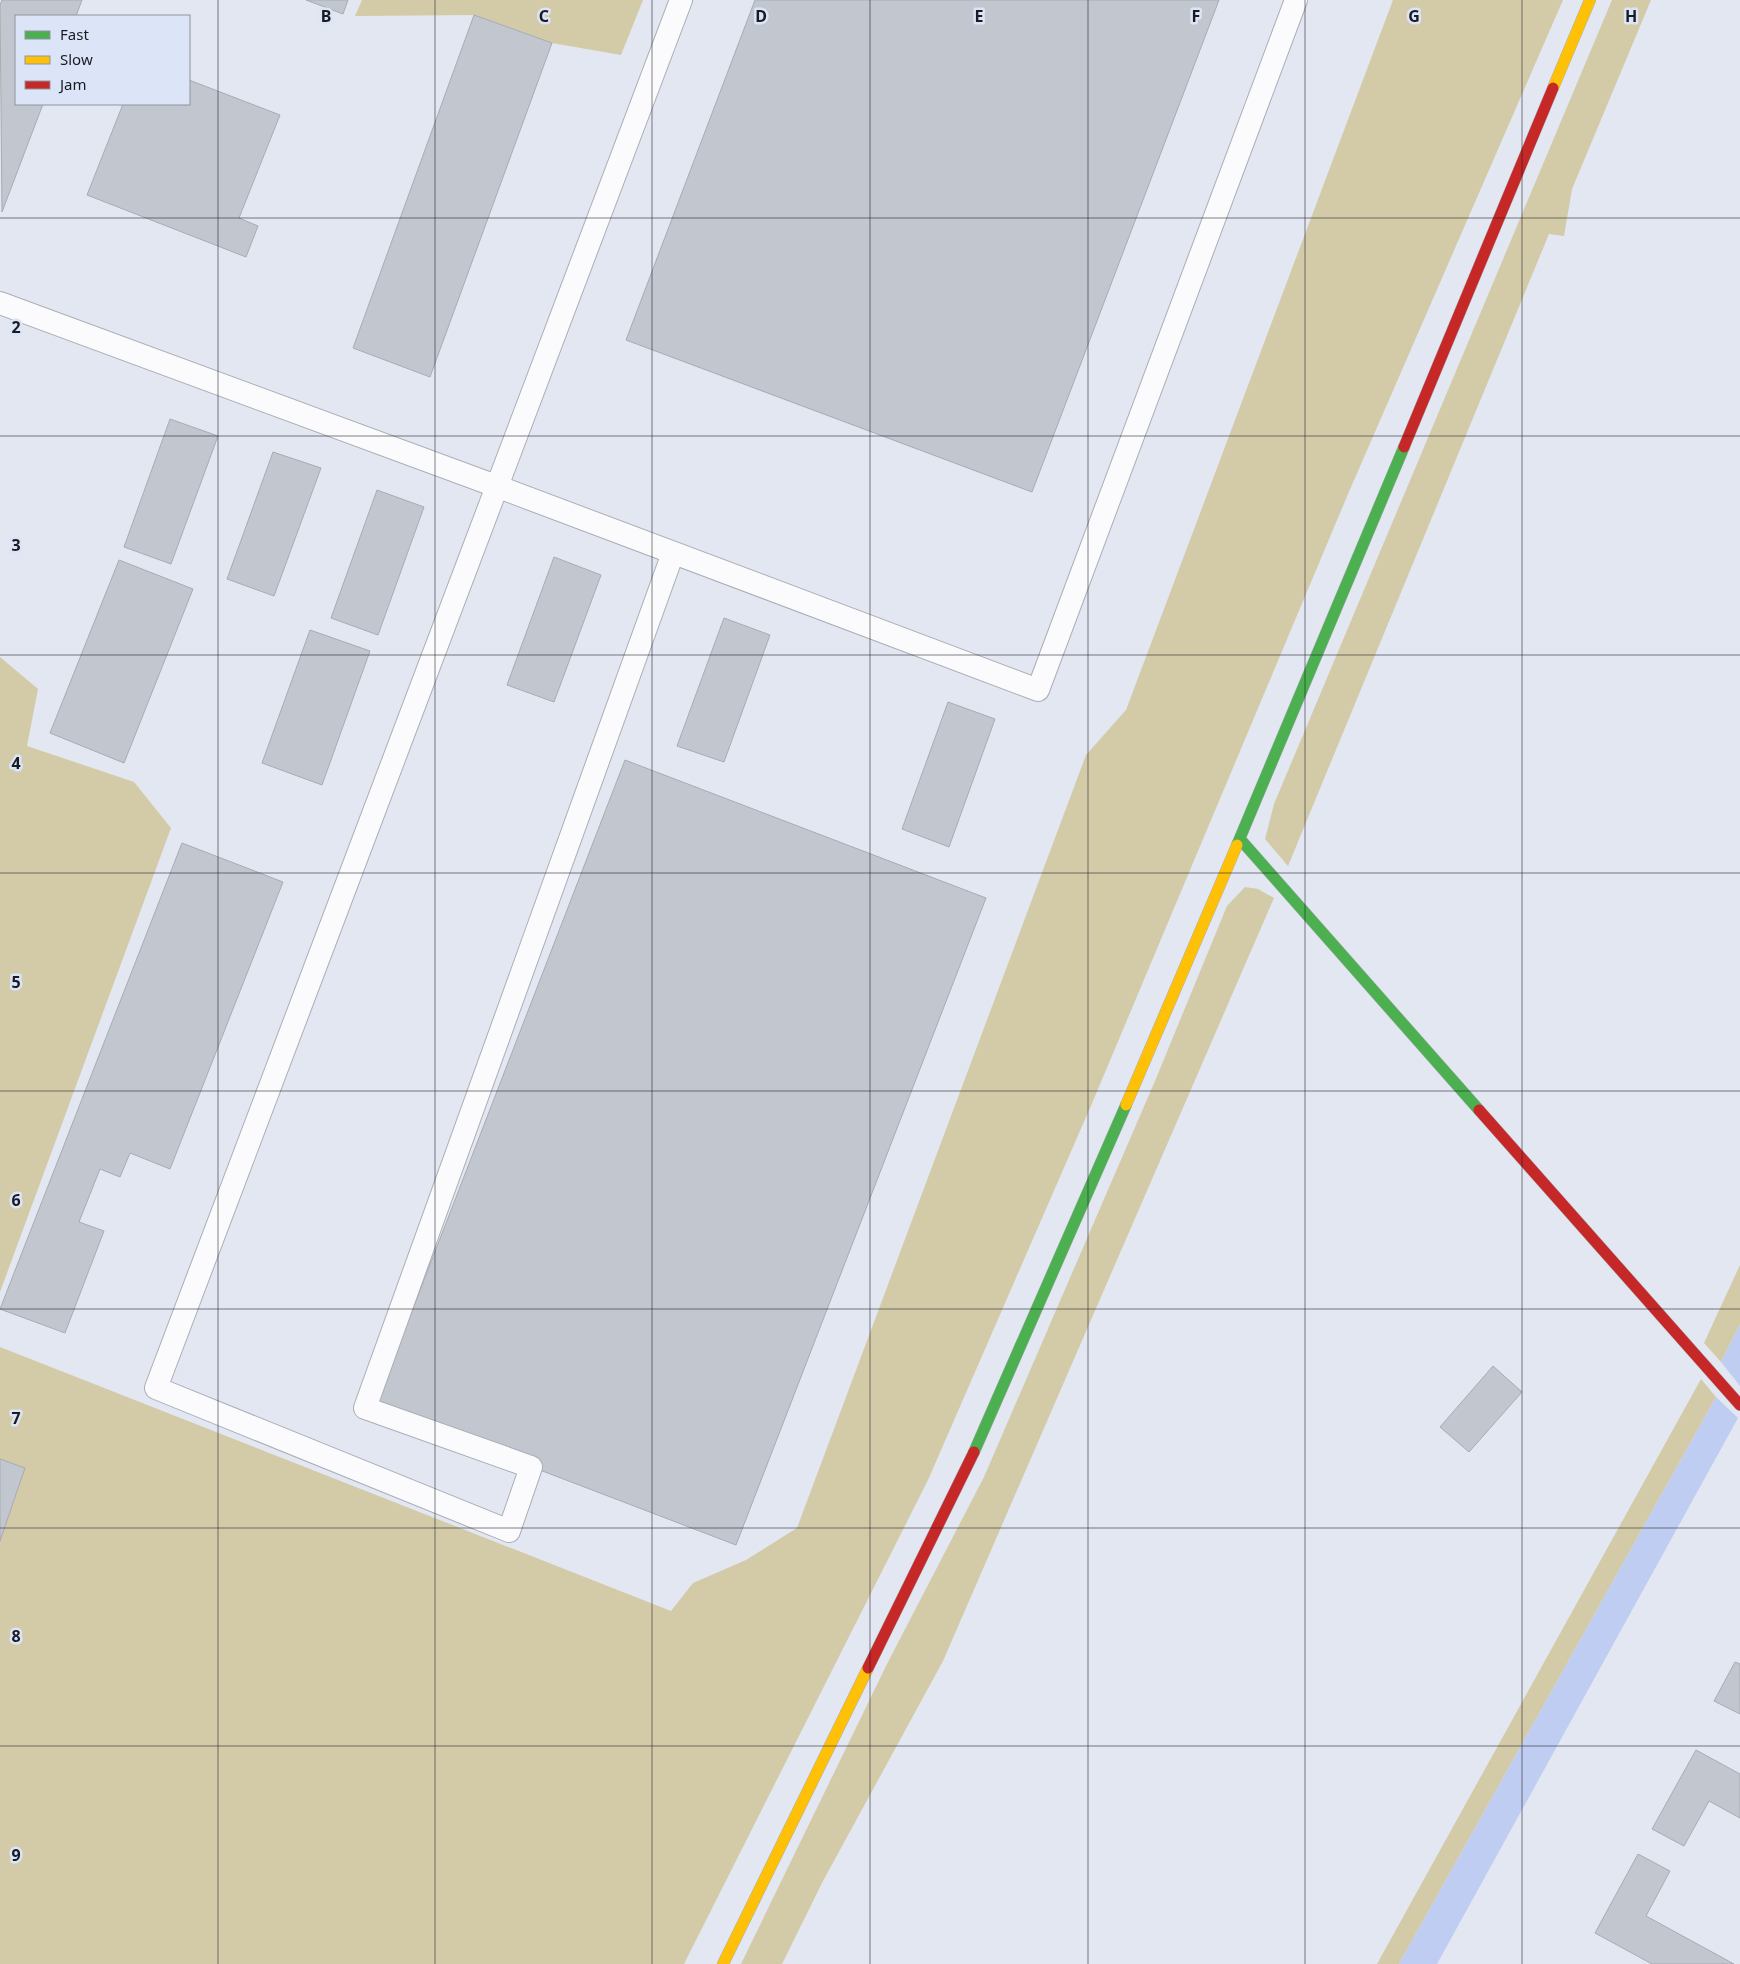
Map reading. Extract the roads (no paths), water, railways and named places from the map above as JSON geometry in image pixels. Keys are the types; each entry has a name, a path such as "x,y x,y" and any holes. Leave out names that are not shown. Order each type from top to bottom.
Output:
{"street":[{"path":"723,1964 989,1422 1240,839 1590,0"},
{"path":"1240,839 1740,1405"}],"lane":[{"path":"673,553 364,1408 532,1467 509,1531 156,1388 496,486 682,0"},
{"path":"0,303 496,486 1038,690 1296,0"}],"water":[{"path":"1740,1324 1740,1386 1721,1362"},
{"path":"1716,1397 1738,1418 1437,1964 1399,1964"}]}
